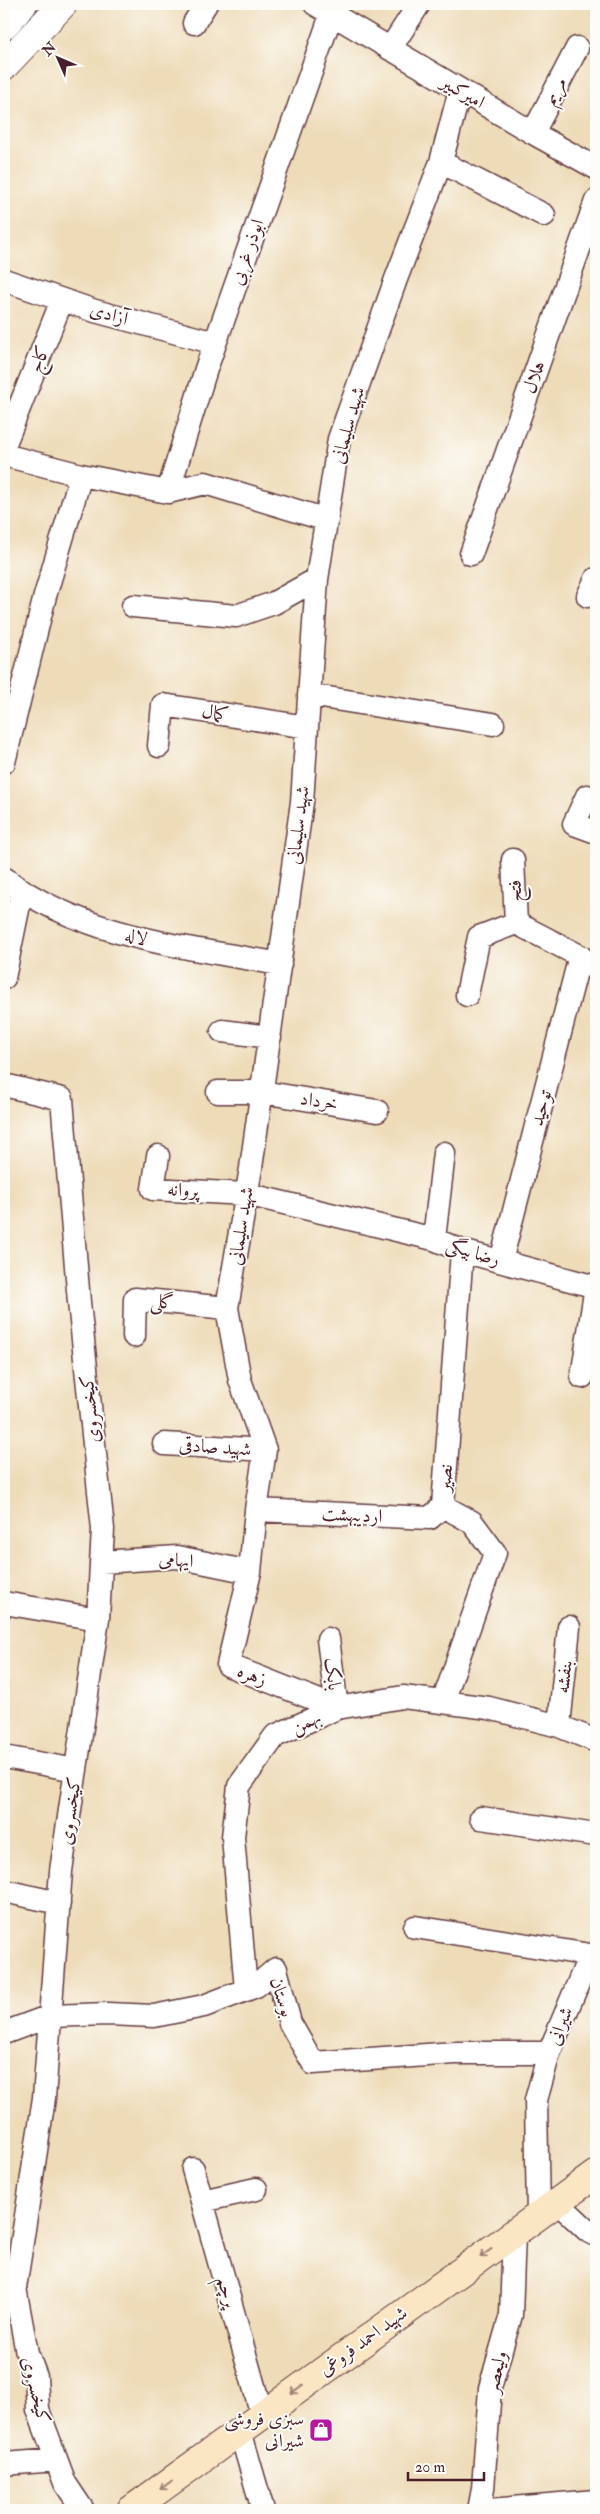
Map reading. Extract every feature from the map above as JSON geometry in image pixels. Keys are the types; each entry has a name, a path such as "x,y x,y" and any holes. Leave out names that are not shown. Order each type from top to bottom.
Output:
{"main road":[{"name":"شهید احمد فروغی","path":"131,2510 596,2174"}],"street":[{"path":"4,24 23,4"},
{"path":"4,66 62,4"},
{"path":"194,23 206,4"},
{"path":"390,49 419,4"},
{"name":"امیرکبیر","path":"327,7 390,49 596,168"},
{"name":"ابوذر غربی","path":"168,492 327,7"},
{"name":"مریم","path":"533,133 577,48"},
{"name":"شهید سلیمانی","path":"250,1572 256,1510 265,1450 240,1380 228,1308 262,1092 302,802 317,579 339,439 396,279 441,162 460,90"},
{"path":"441,162 544,215"},
{"name":"هلال","path":"471,554 596,200"},
{"name":"آزادی","path":"4,280 62,300 215,344"},
{"name":"کاج","path":"4,446 62,300"},
{"path":"4,455 81,475 168,492 205,483 327,520"},
{"path":"4,762 45,596 81,475"},
{"path":"133,606 236,616 274,603 317,579"},
{"path":"309,695 493,724"},
{"name":"کمال","path":"159,746 163,705 307,728"},
{"path":"587,796 574,824 596,832"},
{"name":"فتح","path":"513,860 516,923"},
{"name":"لاله","path":"4,878 49,907 110,930 158,942 280,964"},
{"path":"4,978 22,890"},
{"path":"467,994 479,937 516,923 588,963"},
{"name":"توحید","path":"501,1261 588,963"},
{"path":"222,1031 270,1037"},
{"name":"کیخسروی","path":"4,1084 62,1099 79,1302 103,1529 98,1619 58,1903 44,2098 12,2312 36,2377 38,2410 65,2483 83,2510"},
{"name":"خرداد","path":"218,1092 262,1092 377,1111"},
{"name":"رضا بیگی","path":"444,1153 434,1239 462,1251 596,1286"},
{"name":"پروانه","path":"158,1156 153,1189 246,1194"},
{"path":"246,1194 434,1239"},
{"name":"نصیر","path":"443,1702 495,1553 472,1522 443,1506 462,1251"},
{"path":"582,1377 596,1286"},
{"name":"گلی","path":"134,1336 135,1299 228,1308"},
{"name":"شهید صادقی","path":"164,1444 265,1450"},
{"name":"اردیبهشت","path":"256,1510 430,1518 443,1506"},
{"name":"ایهامی","path":"101,1562 177,1557 250,1572"},
{"name":"زهره","path":"250,1572 228,1666 337,1708"},
{"path":"4,1603 98,1619"},
{"name":"بنفشه","path":"559,1726 569,1627"},
{"name":"بابک","path":"328,1639 337,1708"},
{"name":"بهمن","path":"246,1990 233,1837 239,1786 275,1736 337,1708 403,1696 488,1708 559,1726 596,1741"},
{"path":"4,1757 76,1770"},
{"path":"481,1818 596,1835"},
{"path":"4,1891 58,1903"},
{"name":"شیرانی","path":"415,1927 590,1955 550,2053 536,2100 548,2209"},
{"name":"بوستان","path":"4,2033 50,2016 108,2014 154,2016 204,2006 256,1986 276,1969 290,2023 313,2064 455,2053 550,2053"},
{"name":"پرچم","path":"193,2169 251,2423 263,2510"},
{"path":"202,2202 256,2189"},
{"path":"548,2209 596,2235"},
{"name":"ولیعصر","path":"478,2510 483,2489 490,2388 511,2315 514,2234"},
{"path":"4,2464 56,2460"},
{"path":"489,2510 596,2501"}],"place":[{"name":"سبزی فروشی شیرانی","path":"321,2430"}]}
